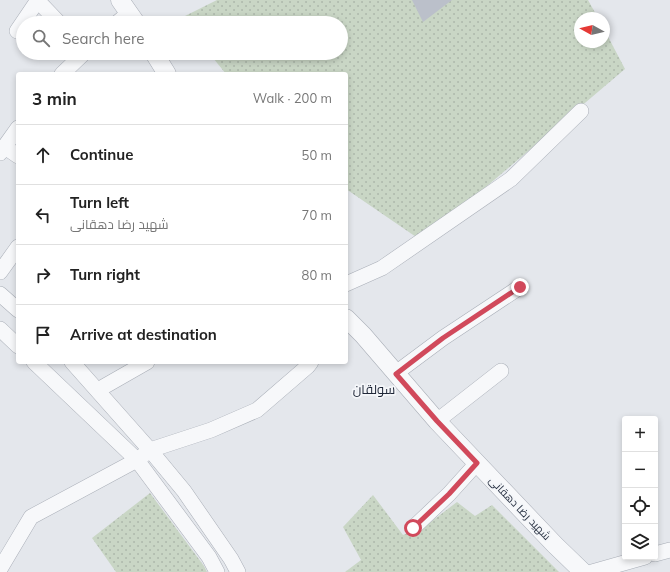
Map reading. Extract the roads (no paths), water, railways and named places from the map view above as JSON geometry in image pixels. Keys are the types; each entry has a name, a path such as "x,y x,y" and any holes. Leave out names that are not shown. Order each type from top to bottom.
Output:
{"street":[{"path":"28,16 38,0 53,16"},
{"path":"64,72 77,60"},
{"path":"348,283 382,268 511,179 581,112"},
{"path":"16,131 2,150 16,155"},
{"path":"0,272 16,250"},
{"path":"396,374 443,338 520,287"},
{"path":"0,294 16,308"},
{"name":"شهید رضا دهقانی","path":"348,320 363,335 437,421 555,545 583,572"},
{"path":"0,329 16,344"},
{"path":"36,364 137,460 209,557 217,572"},
{"path":"74,364 98,390 184,491 231,559 238,572"},
{"path":"98,390 143,364"},
{"path":"0,569 31,517 137,460 150,450 211,430 257,410 309,364"},
{"path":"437,421 501,371"},
{"path":"413,528 449,494 477,463"},
{"path":"658,553 670,550"},
{"path":"592,572 634,560"}],"district":[{"name":"سولقان","path":"374,389"}]}
